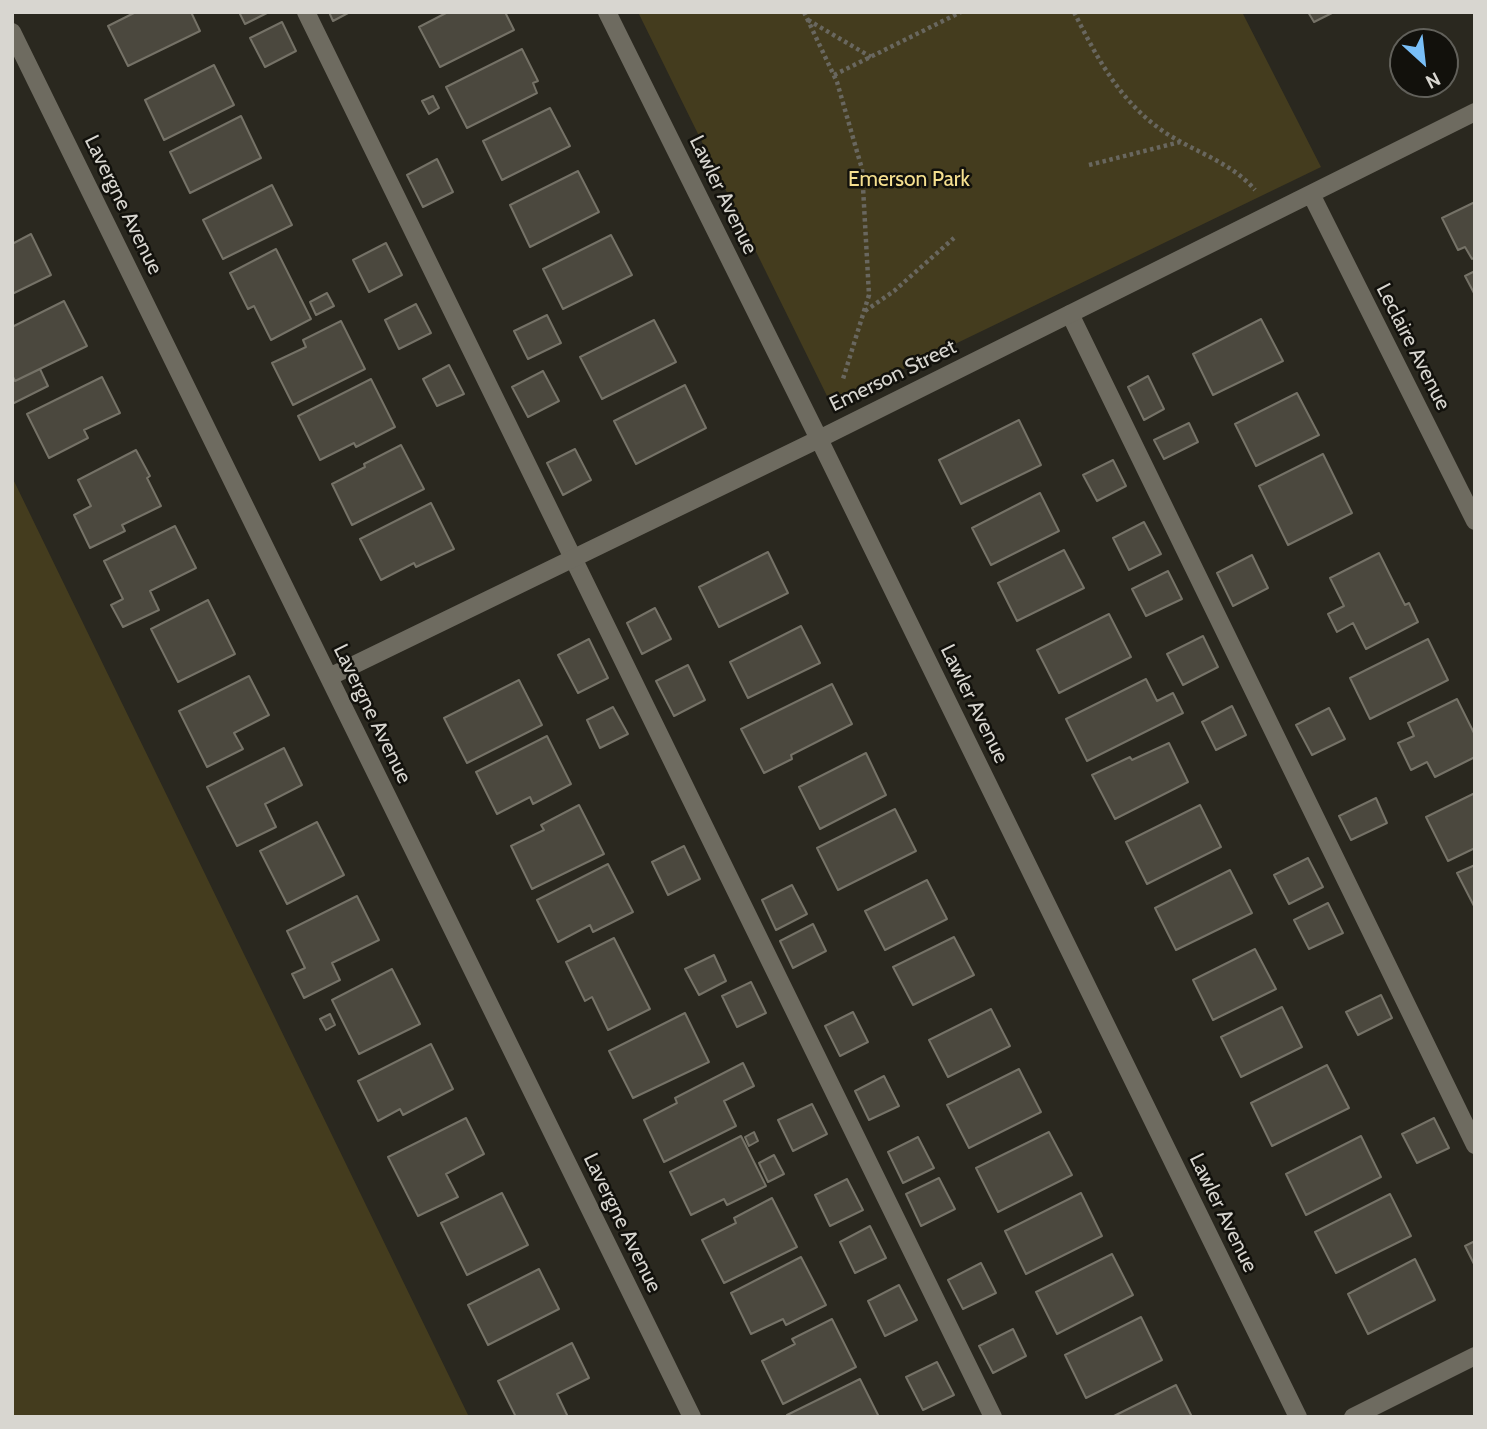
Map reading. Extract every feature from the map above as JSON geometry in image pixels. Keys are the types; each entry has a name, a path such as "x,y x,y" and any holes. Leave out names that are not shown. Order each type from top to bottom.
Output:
{"street":[{"path":"306,12 993,1417"},
{"name":"Lawler Avenue","path":"607,12 1298,1417"},
{"name":"Lavergne Avenue","path":"12,32 692,1417"},
{"name":"Emerson Street","path":"328,677 819,439 1475,112"},
{"name":"Leclaire Avenue","path":"1311,194 1475,521"},
{"path":"1069,314 1475,1145"},
{"path":"1353,1417 1475,1356"}],"path":[{"path":"804,12 834,75 862,169 869,295 843,379"},
{"path":"834,75 961,12"},
{"path":"1074,12 1115,86 1139,114 1247,180 1274,212"},
{"path":"807,20 871,57"},
{"path":"1089,165 1181,142"},
{"path":"864,312 894,291 954,238"}],"green space":[{"name":"Emerson Park","path":"638,12 1242,12 1321,167 831,404"},
{"path":"12,477 469,1417 12,1417"}],"building":[{"path":"136,12 191,12 200,31 128,66 108,26"},
{"path":"239,12 269,12 245,24"},
{"path":"329,12 350,12 333,21"},
{"path":"448,12 505,12 514,30 440,67 419,27"},
{"path":"1308,12 1334,12 1314,22"},
{"path":"282,22 296,51 265,67 250,38"},
{"path":"522,49 538,81 533,83 537,93 467,128 446,87"},
{"path":"214,65 234,105 164,140 145,100"},
{"path":"433,96 439,108 429,114 422,101"},
{"path":"550,108 570,146 502,180 483,141"},
{"path":"241,116 261,158 190,193 170,152"},
{"path":"437,159 453,192 423,207 407,175"},
{"path":"578,171 599,212 530,247 510,205"},
{"path":"272,185 292,225 223,259 203,220"},
{"path":"1475,202 1475,257 1472,259 1465,247 1458,250 1442,218"},
{"path":"31,234 51,275 12,294 12,244"},
{"path":"611,235 632,275 563,309 543,269"},
{"path":"386,243 402,275 369,292 353,260"},
{"path":"276,249 311,319 271,340 254,306 248,309 230,273"},
{"path":"1475,271 1475,295 1465,276"},
{"path":"327,293 334,306 316,315 310,302"},
{"path":"64,301 87,346 15,381 12,375 12,327"},
{"path":"416,304 431,333 399,349 385,320"},
{"path":"547,315 561,343 528,359 514,331"},
{"path":"1261,319 1283,361 1213,395 1193,354"},
{"path":"654,320 676,362 602,399 580,357"},
{"path":"341,321 365,369 293,405 272,363 306,347 303,340"},
{"path":"449,365 464,394 437,406 423,379"},
{"path":"40,369 48,386 12,404 12,376 15,381"},
{"path":"543,371 559,401 528,417 512,387"},
{"path":"1148,376 1164,409 1144,420 1128,387"},
{"path":"102,377 120,413 84,430 88,438 49,458 27,414"},
{"path":"371,379 395,427 356,447 354,443 320,460 298,416"},
{"path":"685,385 706,428 636,464 614,421"},
{"path":"1297,393 1319,435 1256,466 1235,424"},
{"path":"1019,420 1041,465 961,504 939,460"},
{"path":"1189,423 1198,442 1164,459 1154,440"},
{"path":"401,445 424,489 352,525 332,484"},
{"path":"575,449 591,480 563,495 547,463"},
{"path":"136,450 150,476 147,478 161,506 122,525 125,531 90,548 74,515 91,506 78,480"},
{"path":"1323,454 1352,513 1288,545 1259,486"},
{"path":"1113,460 1126,486 1097,501 1083,475"},
{"path":"1040,493 1059,531 991,565 972,528"},
{"path":"431,503 454,549 416,567 414,563 381,580 360,539"},
{"path":"1144,522 1161,554 1129,570 1113,538"},
{"path":"175,526 196,568 150,591 159,610 123,627 111,605 123,599 104,561"},
{"path":"1064,550 1084,588 1017,621 998,583"},
{"path":"768,552 788,593 719,627 699,587"},
{"path":"1379,553 1405,605 1409,603 1418,622 1366,649 1353,623 1337,632 1328,614 1344,606 1330,578"},
{"path":"1252,555 1268,588 1233,606 1217,573"},
{"path":"1168,571 1182,599 1146,616 1132,589"},
{"path":"208,600 235,654 178,682 151,629"},
{"path":"655,608 671,639 642,654 627,623"},
{"path":"1109,614 1131,657 1059,693 1037,650"},
{"path":"801,626 820,663 748,698 730,662"},
{"path":"1203,636 1218,667 1183,685 1167,654"},
{"path":"589,639 608,678 578,693 558,655"},
{"path":"1428,639 1448,680 1370,719 1350,678"},
{"path":"688,665 705,700 674,716 656,681"},
{"path":"249,676 269,715 234,733 243,749 207,767 179,711"},
{"path":"1146,679 1157,701 1173,693 1183,713 1087,761 1066,719"},
{"path":"519,680 542,725 467,763 444,718"},
{"path":"832,684 852,724 791,755 792,759 764,773 741,729"},
{"path":"1457,699 1475,735 1475,757 1435,777 1427,762 1411,770 1398,743 1414,736 1408,723"},
{"path":"1232,706 1246,735 1216,750 1202,722"},
{"path":"613,707 628,734 600,748 587,720"},
{"path":"1329,708 1345,739 1312,755 1296,725"},
{"path":"547,736 571,784 533,804 530,797 497,814 476,772"},
{"path":"1169,743 1188,782 1115,819 1092,775"},
{"path":"284,748 302,785 265,804 276,827 237,846 207,787"},
{"path":"866,753 886,795 820,829 799,787"},
{"path":"1475,793 1475,848 1448,861 1426,817"},
{"path":"1376,798 1387,823 1351,840 1339,816"},
{"path":"579,805 604,854 532,889 511,846 544,830 541,825"},
{"path":"1200,805 1221,847 1147,884 1126,842"},
{"path":"895,809 916,851 838,890 817,848"},
{"path":"317,822 344,875 287,904 260,851"},
{"path":"684,846 700,879 668,895 652,862"},
{"path":"1308,858 1323,887 1289,904 1274,875"},
{"path":"608,864 633,912 593,932 590,925 558,942 537,900"},
{"path":"1475,865 1475,908 1457,873"},
{"path":"1230,870 1252,913 1176,950 1155,908"},
{"path":"927,880 947,919 885,950 865,911"},
{"path":"792,885 807,914 776,930 762,900"},
{"path":"357,896 379,940 332,963 340,980 304,998 292,974 305,968 287,931"},
{"path":"1328,903 1343,933 1309,949 1294,920"},
{"path":"813,924 826,951 793,968 780,941"},
{"path":"954,937 974,975 913,1005 893,967"},
{"path":"614,938 650,1009 608,1030 592,997 585,1001 566,962"},
{"path":"1255,949 1276,989 1213,1020 1193,980"},
{"path":"714,955 726,981 699,995 685,969"},
{"path":"392,969 420,1024 359,1054 332,1000"},
{"path":"751,982 766,1013 737,1027 722,996"},
{"path":"1381,995 1392,1018 1358,1035 1346,1012"},
{"path":"1282,1007 1302,1047 1241,1077 1221,1037"},
{"path":"991,1009 1010,1046 948,1077 929,1040"},
{"path":"853,1012 868,1042 840,1056 825,1026"},
{"path":"685,1013 709,1062 633,1098 609,1051"},
{"path":"330,1014 335,1025 326,1030 320,1019"},
{"path":"431,1044 453,1089 403,1115 400,1109 378,1121 358,1081"},
{"path":"743,1063 754,1086 724,1101 736,1126 664,1162 644,1120 677,1103 675,1098"},
{"path":"1327,1065 1349,1108 1272,1146 1251,1103"},
{"path":"1019,1069 1041,1112 969,1148 947,1105"},
{"path":"884,1076 899,1106 869,1120 855,1091"},
{"path":"812,1104 827,1134 793,1151 778,1120"},
{"path":"466,1118 484,1154 446,1174 458,1197 418,1216 388,1157"},
{"path":"1434,1118 1449,1148 1417,1163 1402,1134"},
{"path":"754,1132 758,1141 749,1146 745,1137"},
{"path":"1049,1132 1072,1175 998,1212 976,1168"},
{"path":"741,1136 766,1186 727,1205 724,1199 691,1215 670,1172"},
{"path":"1361,1136 1381,1177 1306,1215 1286,1174"},
{"path":"918,1137 934,1168 903,1183 888,1152"},
{"path":"774,1155 784,1174 768,1182 759,1163"},
{"path":"939,1178 955,1209 921,1226 906,1194"},
{"path":"847,1179 863,1210 830,1226 815,1195"},
{"path":"502,1193 528,1245 467,1275 441,1223"},
{"path":"1081,1193 1102,1236 1026,1274 1005,1231"},
{"path":"1390,1194 1411,1236 1336,1273 1315,1232"},
{"path":"772,1198 797,1247 724,1283 702,1240 736,1223 734,1218"},
{"path":"870,1226 886,1258 855,1273 840,1242"},
{"path":"1475,1241 1475,1266 1465,1246"},
{"path":"1112,1254 1133,1295 1057,1334 1036,1292"},
{"path":"801,1257 826,1305 786,1325 783,1319 751,1334 731,1293"},
{"path":"1415,1259 1435,1300 1368,1334 1348,1294"},
{"path":"981,1263 996,1293 963,1309 948,1280"},
{"path":"539,1269 559,1309 488,1345 468,1305"},
{"path":"899,1285 917,1320 885,1336 868,1301"},
{"path":"1141,1317 1162,1360 1086,1398 1065,1355"},
{"path":"832,1319 856,1367 783,1404 762,1361 795,1344 792,1339"},
{"path":"1013,1329 1026,1356 993,1373 979,1346"},
{"path":"572,1343 589,1378 557,1394 568,1417 516,1417 498,1381"},
{"path":"937,1362 954,1395 923,1410 906,1377"},
{"path":"860,1379 879,1417 788,1417 787,1415"},
{"path":"1176,1385 1192,1417 1114,1417 1114,1416"}]}
